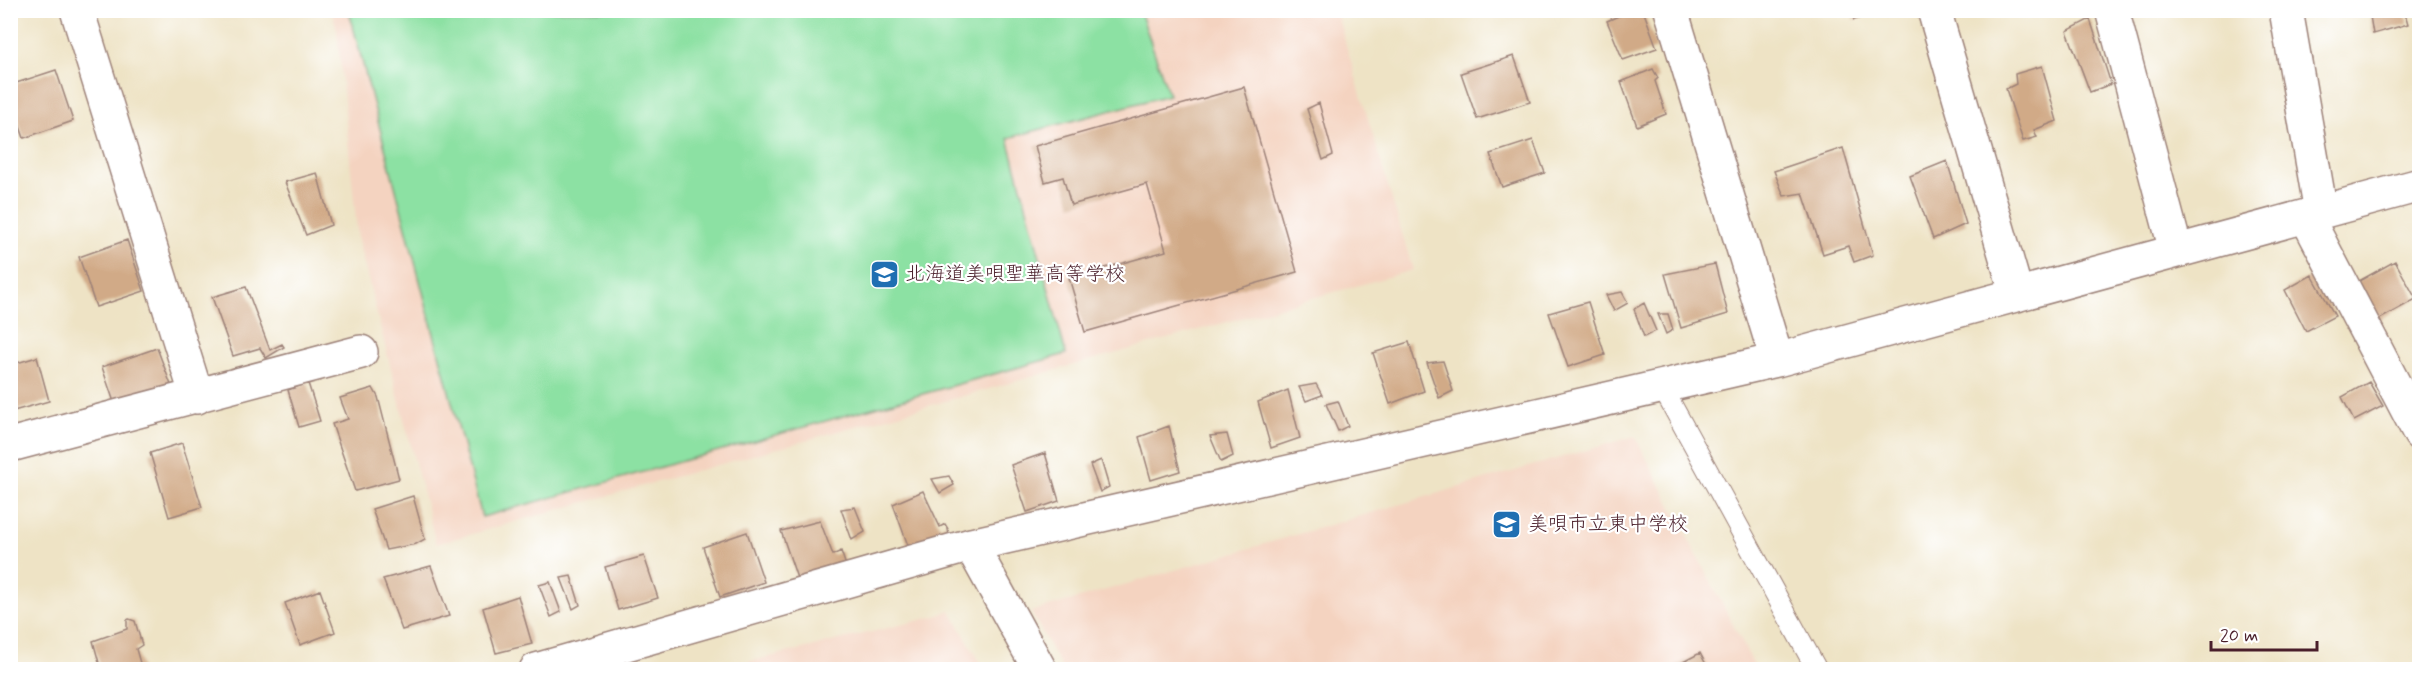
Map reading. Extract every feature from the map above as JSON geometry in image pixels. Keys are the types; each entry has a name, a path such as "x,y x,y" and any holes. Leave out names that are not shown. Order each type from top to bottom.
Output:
{"street":[{"path":"77,10 197,397"},
{"path":"1671,10 1777,360"},
{"path":"1934,10 2017,295"},
{"path":"2112,10 2176,251"},
{"path":"2286,10 2313,214 2420,434"},
{"path":"536,669 971,545 1777,360 2420,184"},
{"path":"10,445 361,352"},
{"path":"971,545 1040,669"}],"lane":[{"path":"1662,387 1817,669"}],"shaded area":[{"name":"北海道美唄聖華高等学校","path":"332,11 1336,11 1413,270 436,544 358,240 337,30"},
{"name":"美唄市立東中学校","path":"1635,436 1756,669 1062,669 1031,612"},
{"path":"950,610 984,669 720,669 937,616"}],"green space":[{"name":"北海道美唄聖華高等学校","path":"349,11 1140,11 1169,95 1008,138 1066,354 482,517"}],"building":[{"path":"1632,10 1643,10 1657,48 1623,60 1607,21"},
{"path":"1851,10 1882,10 1882,11 1854,20"},
{"path":"2369,10 2404,10 2408,24 2373,34"},
{"path":"2090,19 2111,84 2090,92 2067,31"},
{"path":"1514,56 1530,102 1477,119 1461,73"},
{"path":"2042,66 2057,121 2034,130 2037,137 2023,141 2006,89 2016,84 2015,74"},
{"path":"1653,69 1658,78 1655,81 1666,114 1637,126 1621,82"},
{"path":"56,70 73,121 24,138 10,98 10,85"},
{"path":"1244,87 1297,272 1085,332 1069,278 1166,251 1147,184 1071,205 1063,177 1045,182 1035,146"},
{"path":"1319,103 1333,155 1323,160 1307,109"},
{"path":"1533,140 1545,173 1502,187 1490,154"},
{"path":"1843,148 1873,255 1854,262 1848,246 1823,254 1803,193 1784,196 1774,171"},
{"path":"1947,161 1966,224 1933,239 1910,176"},
{"path":"317,173 331,225 306,235 285,182"},
{"path":"127,240 144,291 96,307 79,257"},
{"path":"2395,261 2416,299 2371,324 2350,286"},
{"path":"1715,264 1728,314 1681,328 1665,274"},
{"path":"2312,275 2335,316 2306,331 2285,290"},
{"path":"246,287 270,350 282,344 284,347 266,358 260,348 233,356 212,297"},
{"path":"1622,292 1628,303 1614,311 1606,295"},
{"path":"1588,302 1605,355 1568,367 1549,313"},
{"path":"1644,303 1656,331 1644,337 1634,309"},
{"path":"1658,314 1668,314 1673,330 1666,334"},
{"path":"1409,342 1424,391 1390,404 1373,353"},
{"path":"157,348 171,385 115,405 102,367"},
{"path":"37,357 49,401 10,412 10,365"},
{"path":"1443,361 1453,391 1439,398 1427,363"},
{"path":"2369,382 2383,406 2354,421 2342,397"},
{"path":"308,383 320,421 299,427 288,390"},
{"path":"1316,384 1322,395 1306,401 1299,387"},
{"path":"373,388 378,397 399,479 355,491 332,424 348,419 340,398"},
{"path":"1288,390 1300,438 1271,448 1258,402"},
{"path":"1338,401 1348,426 1338,431 1326,404"},
{"path":"1169,426 1180,471 1151,480 1139,437"},
{"path":"1227,434 1233,456 1221,462 1210,436"},
{"path":"182,443 202,507 169,517 150,453"},
{"path":"1045,453 1059,501 1027,512 1011,465"},
{"path":"1101,460 1109,487 1100,492 1090,465"},
{"path":"949,476 954,485 940,493 932,479"},
{"path":"923,491 940,527 945,524 949,536 910,551 893,504"},
{"path":"413,496 425,539 416,544 386,550 372,509"},
{"path":"855,507 865,532 852,540 841,509"},
{"path":"820,521 833,555 841,551 846,566 798,581 781,531"},
{"path":"747,532 764,582 720,597 703,547"},
{"path":"644,556 658,598 618,610 605,567"},
{"path":"431,566 449,616 402,630 383,579"},
{"path":"571,576 580,605 573,609 561,578"},
{"path":"550,582 561,612 551,617 539,585"},
{"path":"320,590 335,632 300,645 285,603"},
{"path":"518,596 532,644 496,653 483,608"},
{"path":"129,619 135,621 142,645 136,649 142,670 101,670 93,641 127,629"},
{"path":"1700,653 1709,670 1668,670"}],"place":[{"name":"北海道美唄聖華高等学校","path":"884,274"},
{"name":"美唄市立東中学校","path":"1507,524"}]}
